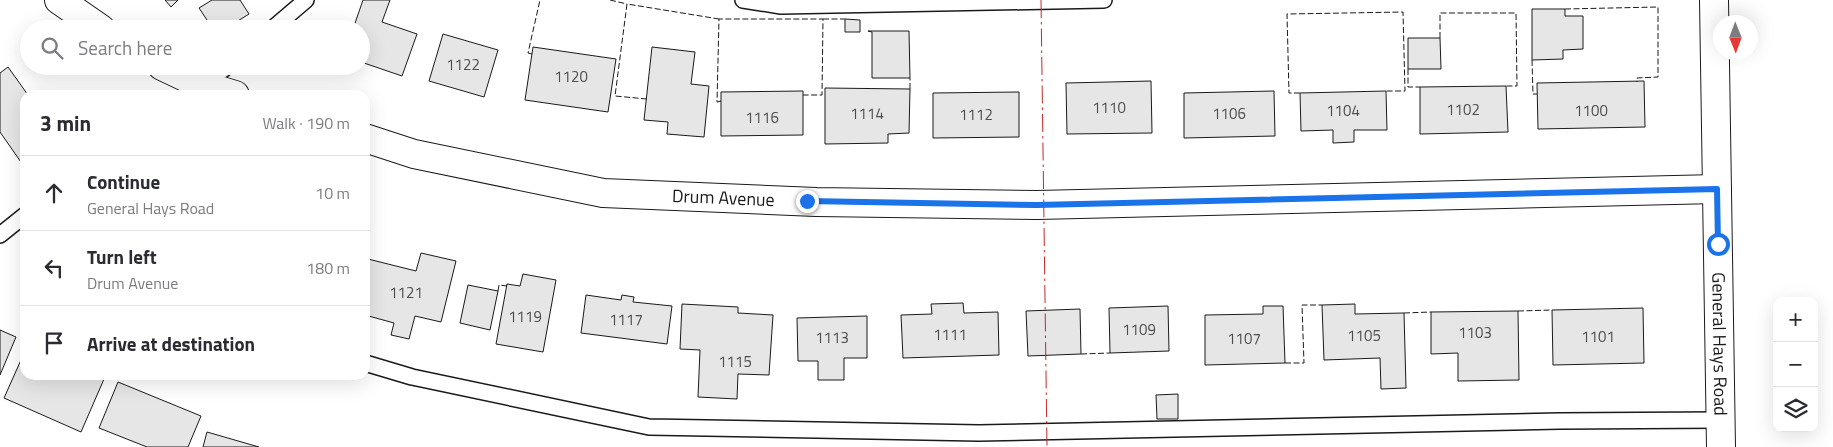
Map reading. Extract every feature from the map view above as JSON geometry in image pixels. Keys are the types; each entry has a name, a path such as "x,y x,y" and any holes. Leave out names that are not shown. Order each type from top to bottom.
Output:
{"street":[{"path":"60,0 88,20"},
{"name":"General Hays Road","path":"1714,0 1721,447"},
{"path":"174,75 195,90"},
{"name":"Drum Avenue","path":"370,140 414,154 603,193 816,202 1037,205 1717,189"}],"lane":[{"path":"283,20 306,0"},
{"path":"743,0 782,6 1104,0"},
{"path":"195,90 216,75"},
{"path":"0,235 20,221"},
{"path":"370,364 412,377 648,427 979,433 1550,421 1720,420"}],"building":[{"path":"165,0 178,0 171,7"},
{"path":"212,0 240,0 249,14 239,20 207,20 199,8"},
{"path":"363,0 390,0 382,22 417,34 402,76 370,65 370,20 356,20"},
{"path":"1532,9 1565,9 1565,16 1583,16 1583,49 1563,50 1563,59 1532,60"},
{"path":"845,19 860,20 860,32 845,32"},
{"path":"868,31 909,31 910,78 872,78 872,32"},
{"path":"443,34 498,50 484,97 429,81"},
{"path":"1408,38 1440,38 1441,69 1408,69"},
{"path":"533,47 616,59 608,112 525,100"},
{"path":"652,47 695,52 691,84 709,86 704,137 667,134 668,122 644,120"},
{"path":"8,67 24,90 20,90 20,161 0,132 0,73"},
{"path":"1151,81 1152,133 1067,134 1066,83"},
{"path":"1644,81 1645,127 1538,129 1537,83"},
{"path":"1506,86 1508,132 1420,134 1420,87"},
{"path":"825,88 910,89 909,133 888,134 888,143 825,144"},
{"path":"803,91 803,135 721,136 721,92"},
{"path":"1274,91 1275,136 1184,138 1184,93"},
{"path":"1386,91 1387,130 1354,130 1354,142 1333,143 1333,130 1301,131 1300,93"},
{"path":"1019,92 1019,137 933,138 933,93"},
{"path":"421,253 456,261 441,322 415,316 409,339 391,335 394,323 370,316 370,260 416,271"},
{"path":"523,274 556,280 543,352 496,344 507,284 520,286"},
{"path":"468,285 498,291 490,330 460,323"},
{"path":"586,295 621,300 622,295 634,297 633,302 672,306 667,344 581,333"},
{"path":"963,303 964,313 998,312 999,355 903,358 901,315 932,314 931,304"},
{"path":"682,304 738,307 738,313 773,315 769,375 738,374 737,399 698,397 700,350 680,349"},
{"path":"1355,304 1355,314 1404,313 1406,388 1381,389 1380,358 1324,360 1322,305"},
{"path":"1168,306 1169,351 1110,353 1109,308"},
{"path":"1263,306 1283,306 1285,363 1205,365 1205,315 1263,314"},
{"path":"1643,308 1644,363 1553,365 1552,310"},
{"path":"1080,309 1081,354 1028,356 1026,311"},
{"path":"1518,311 1519,380 1458,381 1458,353 1431,354 1431,312"},
{"path":"867,316 867,358 844,358 844,380 818,380 818,361 798,361 797,318"},
{"path":"0,330 16,337 0,375"},
{"path":"20,362 20,380 104,380 81,432 4,398"},
{"path":"118,382 201,416 188,447 147,447 99,428"},
{"path":"1178,394 1178,419 1157,419 1156,395"},
{"path":"207,432 259,447 203,447"}],"fence":[{"path":"532,54 528,53 540,0"},
{"path":"610,0 627,4"},
{"path":"647,99 615,96 627,4 719,19"},
{"path":"1565,9 1658,7 1658,77 1637,78 1637,82"},
{"path":"1300,93 1289,93 1287,14 1403,12 1405,91 1386,91"},
{"path":"1440,38 1440,13 1516,13 1517,86 1506,86"},
{"path":"721,101 717,102 719,19 823,19 822,95 803,95"},
{"path":"823,19 845,19"},
{"path":"1532,60 1533,94 1537,94"},
{"path":"1408,69 1408,87 1420,87"},
{"path":"910,78 910,89"},
{"path":"498,291 499,285 507,286"},
{"path":"1285,363 1304,363 1302,305 1322,305"},
{"path":"1518,311 1552,310"},
{"path":"1404,313 1431,312"},
{"path":"1081,354 1110,353"}],"power":[{"path":"1041,0 1047,447"}],"route":[{"path":"807,201 1037,205 1717,189 1718,244"}]}
